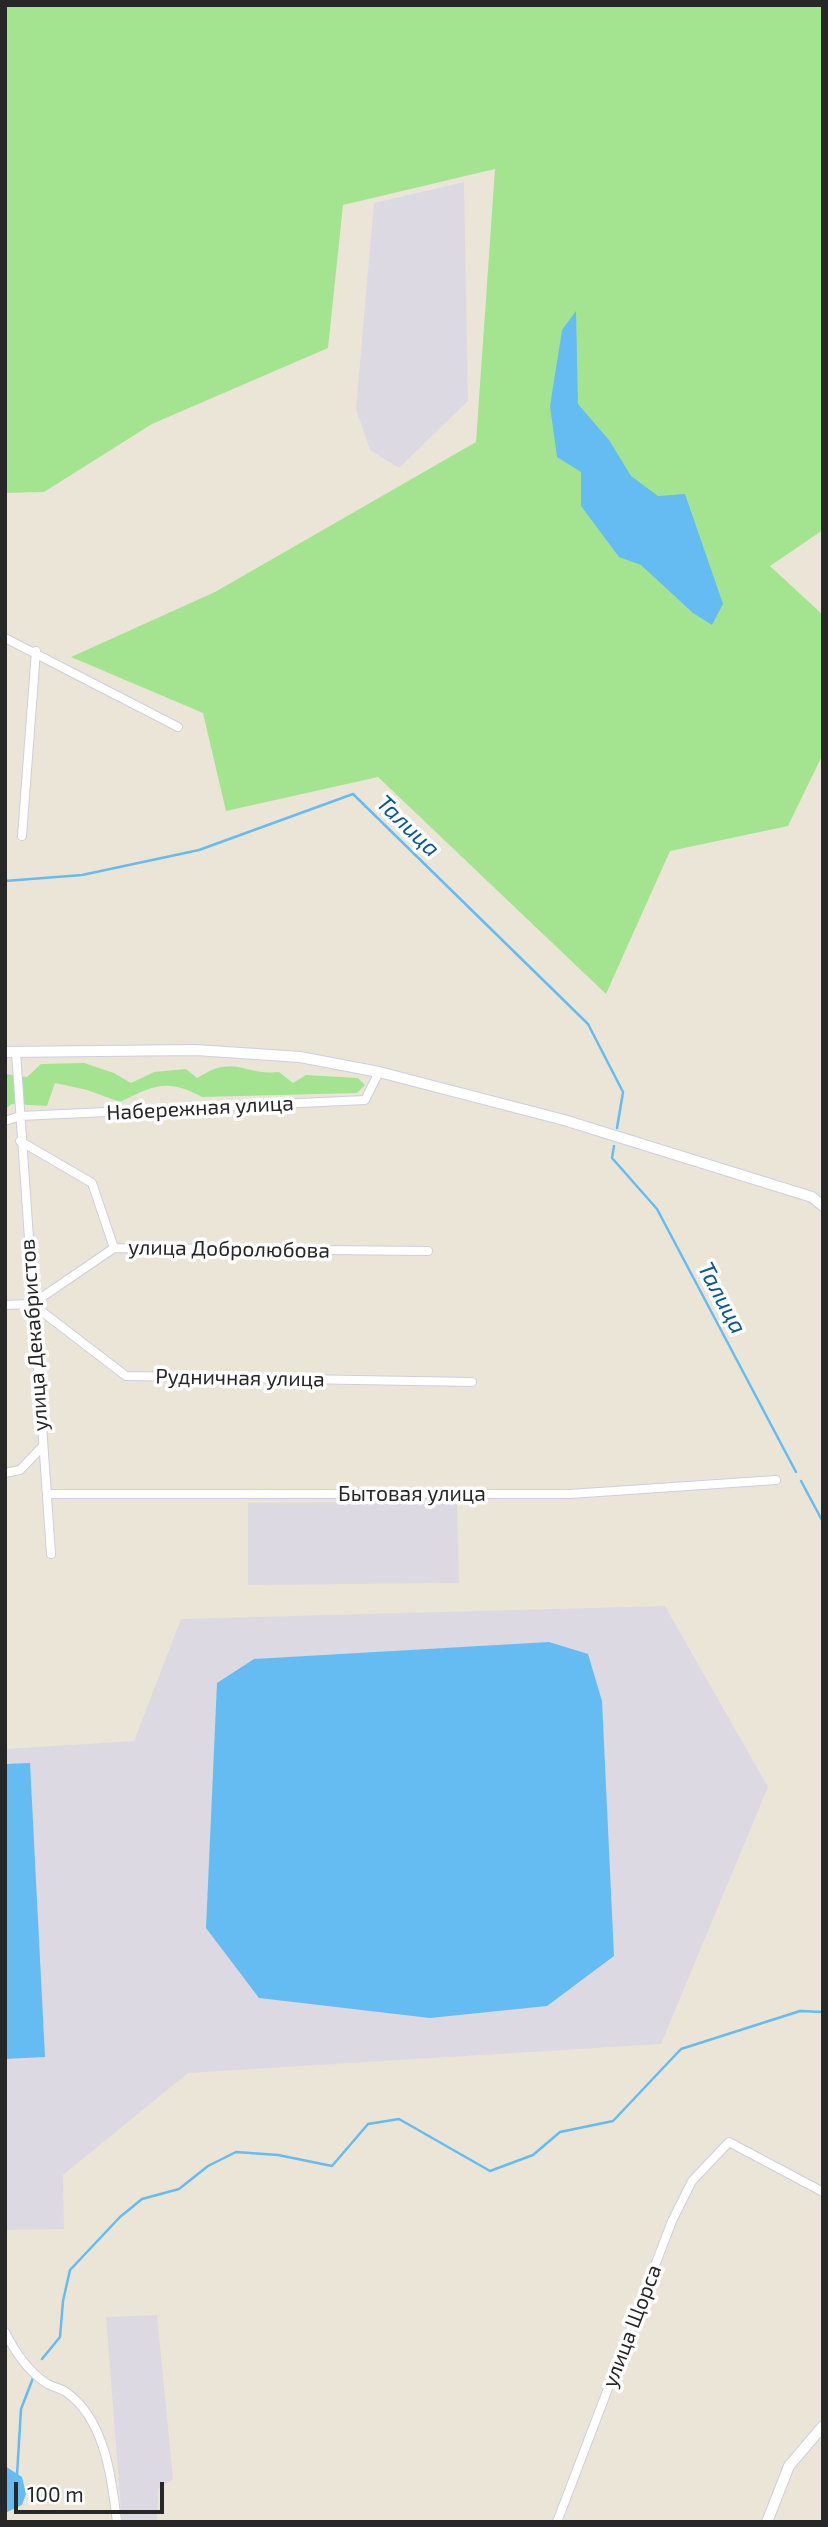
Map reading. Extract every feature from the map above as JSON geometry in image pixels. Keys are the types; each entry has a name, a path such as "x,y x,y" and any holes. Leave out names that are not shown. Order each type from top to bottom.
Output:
{"street":[{"path":"5,638 36,651 177,727"},
{"path":"22,836 36,651"},
{"path":"10,1052 209,1051 300,1057 379,1072 564,1120 812,1197 823,1206"},
{"name":"улица Декабристов","path":"10,1052 20,1116 51,1554"},
{"name":"Набережная улица","path":"5,1121 20,1116 365,1100 379,1072"},
{"path":"20,1141 92,1183 114,1248"},
{"name":"улица Добролюбова","path":"32,1304 114,1248 428,1251"},
{"path":"5,1305 32,1304"},
{"name":"Рудничная улица","path":"32,1304 126,1376 472,1382"},
{"path":"5,1473 20,1470 42,1447"},
{"name":"Бытовая улица","path":"47,1494 570,1494 776,1480"},
{"name":"улица Щорса","path":"557,2522 673,2221 692,2181 729,2142 823,2192"},
{"path":"5,2332 14,2350 33,2373 67,2392 85,2413 111,2473 117,2522"},
{"path":"767,2522 789,2466 823,2426"}],"shaded area":[{"path":"464,182 468,401 399,468 370,450 356,409 374,203"},
{"path":"457,1502 459,1583 248,1585 248,1503"},
{"path":"665,1606 768,1787 661,2044 188,2073 63,2175 64,2229 5,2230 5,1749 134,1741 181,1619"},
{"path":"157,2315 173,2479 158,2489 157,2522 122,2522 106,2317"}],"green space":[{"path":"5,5 823,5 823,530 770,566 823,615 823,754 788,826 670,851 606,994 378,777 226,811 203,713 71,657 215,592 476,442 495,169 343,205 328,348 152,424 44,492 5,493"},
{"path":"84,1063 114,1073 131,1083 154,1072 186,1069 197,1078 221,1067 231,1066 279,1072 293,1083 306,1075 358,1078 365,1085 357,1093 202,1097 180,1087 161,1086 142,1091 120,1102 87,1090 55,1083 47,1106 12,1104 5,1109 5,1074 27,1077 41,1064"}],"water":[{"path":"576,311 578,404 609,440 631,476 658,496 685,494 723,604 712,625 693,613 641,565 619,557 581,506 581,472 557,457 550,406 562,330"},
{"path":"549,1642 588,1654 602,1701 614,1956 547,2006 430,2018 259,1998 206,1928 217,1683 254,1659"},
{"path":"30,1763 45,2057 5,2059 5,1764"},
{"path":"5,2466 22,2477 26,2494 22,2505 5,2513"}],"waterway":[{"name":"Талица","path":"5,881 82,875 199,850 353,794 588,1024 623,1092 617,1128"},
{"name":"Талица","path":"614,1146 612,1158 657,1209 796,1472"},
{"name":"Талица","path":"801,1481 823,1522"},
{"path":"42,2359 60,2337 63,2301 70,2270 120,2217 142,2199 179,2189 208,2166 236,2152 278,2155 332,2166 368,2124 399,2119 490,2171 533,2155 560,2132 613,2121 681,2049 800,2011 823,2012"},
{"path":"17,2475 21,2409 33,2378"}]}
